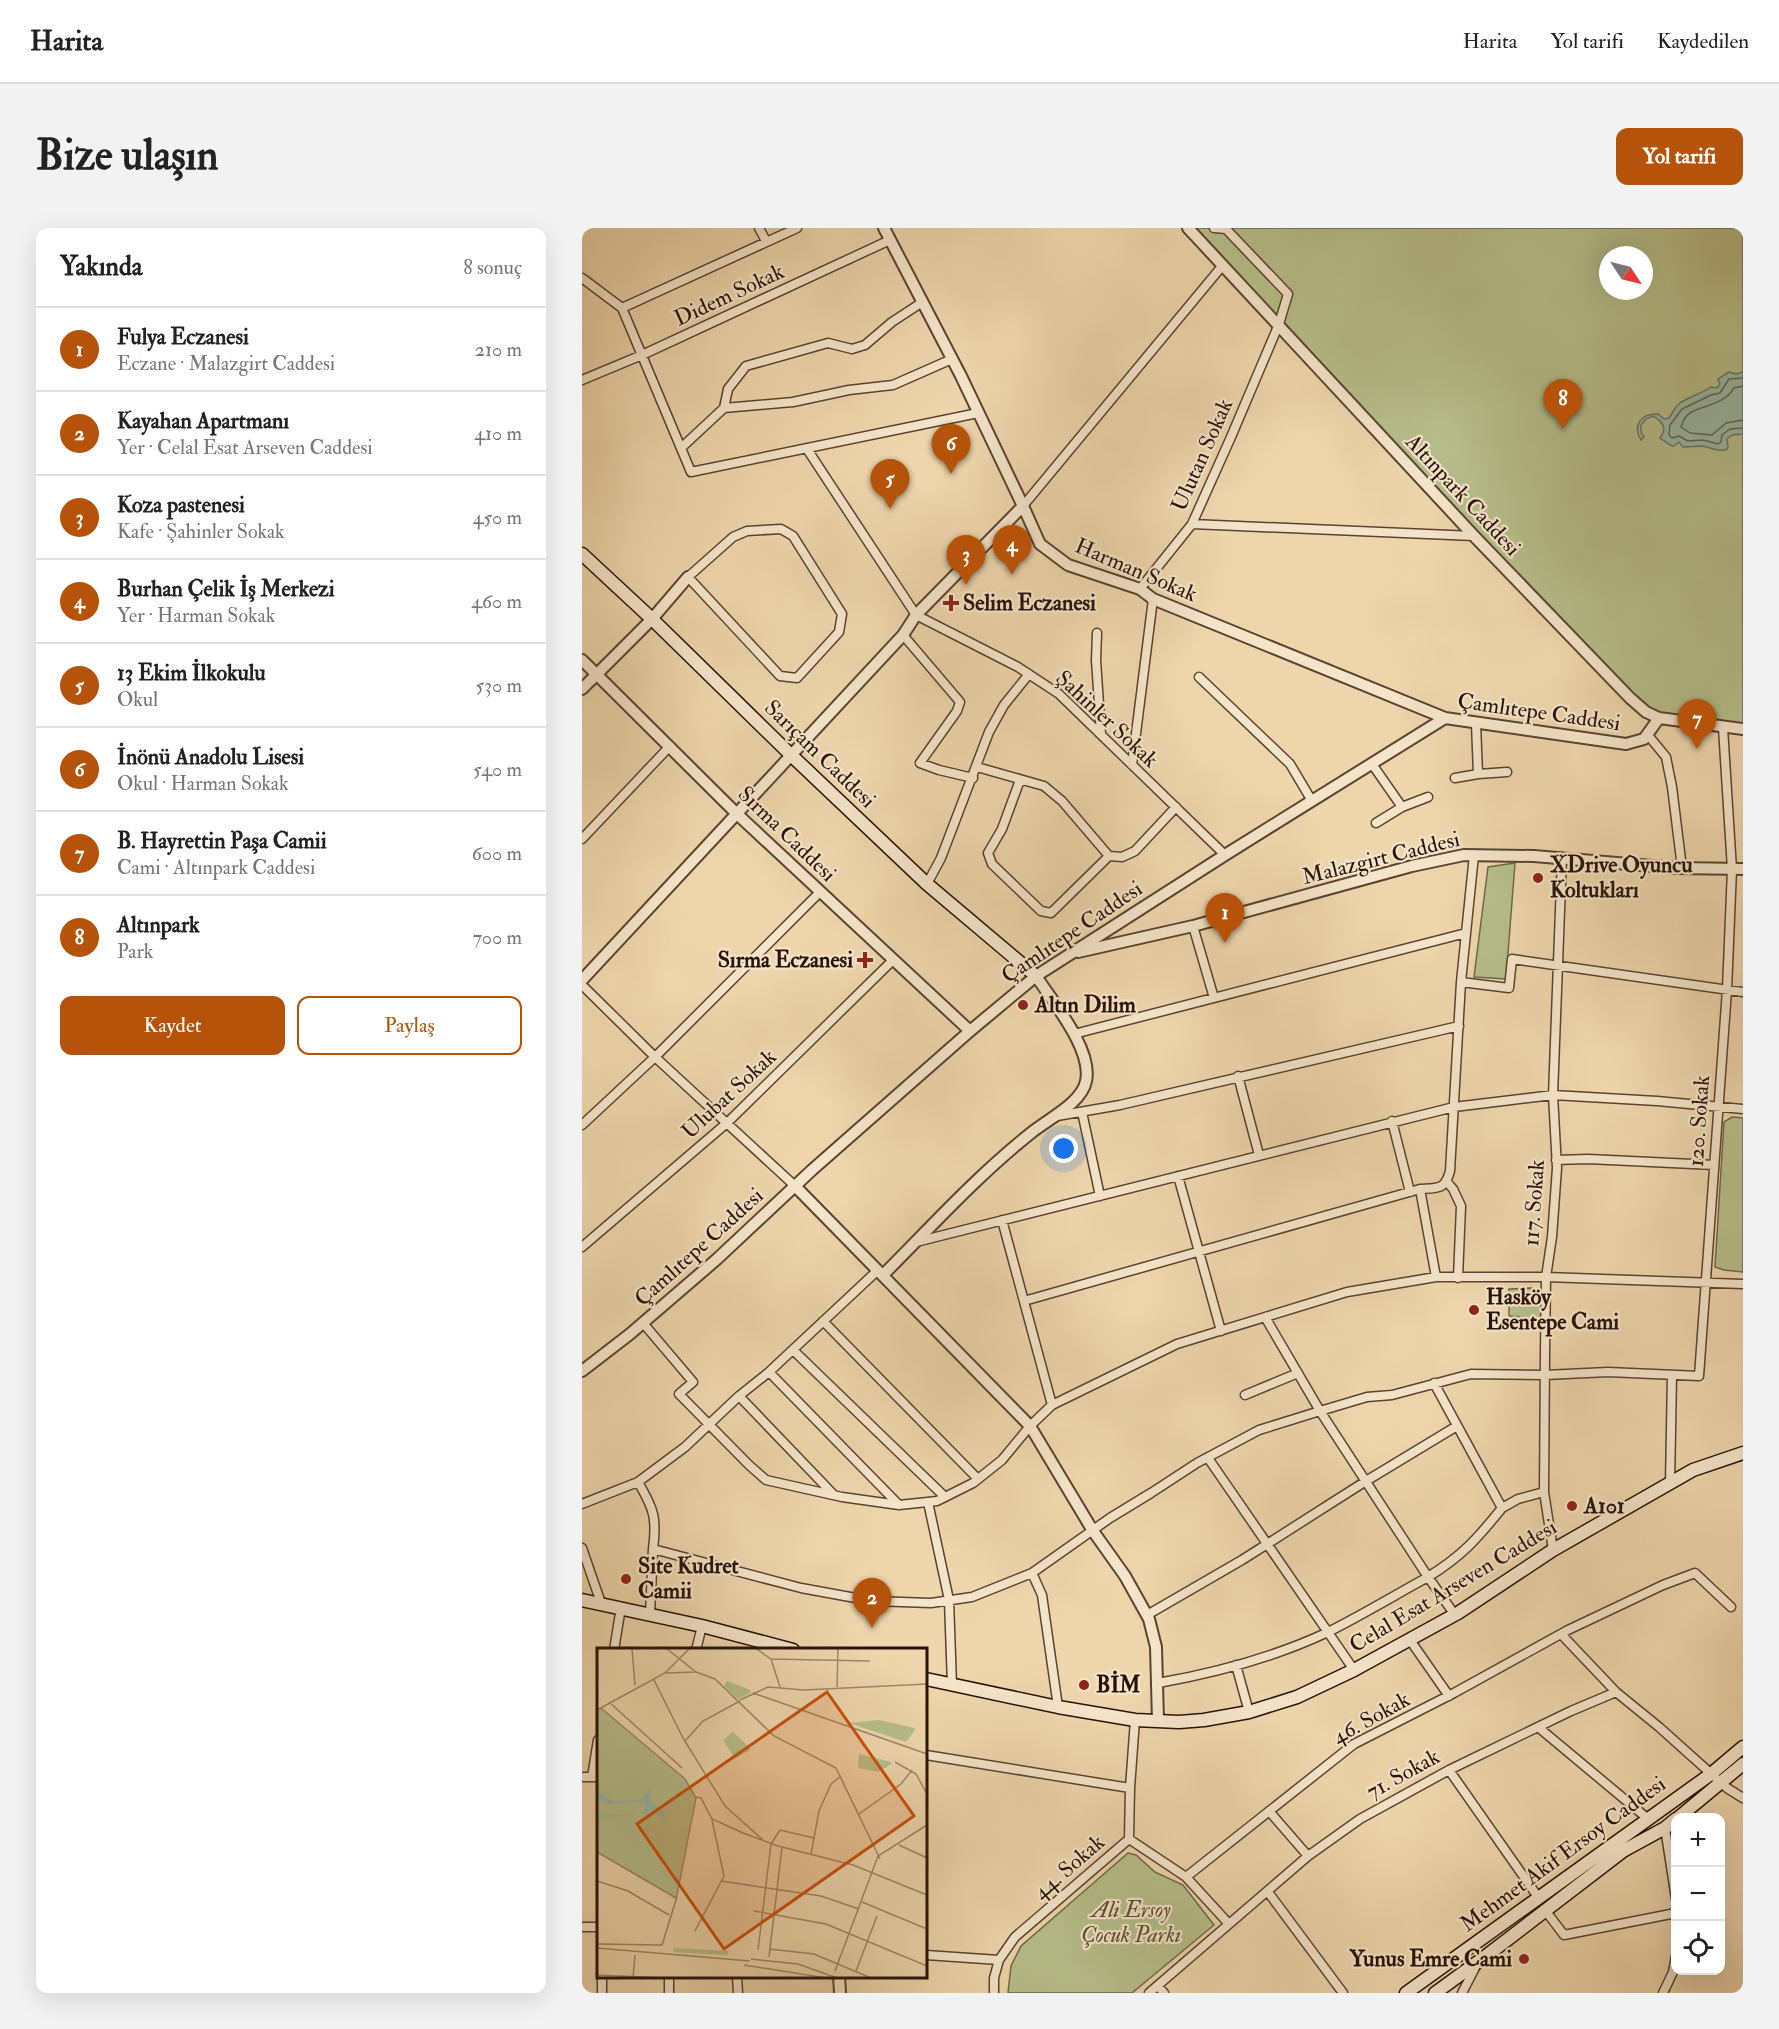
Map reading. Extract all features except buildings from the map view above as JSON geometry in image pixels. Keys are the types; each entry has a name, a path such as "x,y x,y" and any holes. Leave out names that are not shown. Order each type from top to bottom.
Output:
{"main road":[{"name":"Sarıçam Caddesi","path":"582,554 927,884 1036,976"},
{"name":"Celal Esat Arseven Caddesi","path":"927,1679 1058,1707 1135,1720 1204,1720 1250,1712 1297,1697 1354,1670 1455,1615 1553,1550 1693,1470 1743,1453"},
{"path":"582,1600 702,1626 785,1648"},
{"name":"Mehmet Akif Ersoy Caddesi","path":"1681,1813 1743,1747"},
{"name":"Mehmet Akif Ersoy Caddesi","path":"1406,1993 1647,1818 1743,1764"},
{"name":"Mehmet Akif Ersoy Caddesi","path":"1435,1993 1623,1851 1671,1823"}],"street":[{"path":"759,228 766,241"},
{"path":"622,308 797,228"},
{"name":"Harman Sokak","path":"884,228 952,359 1040,544 1068,565 1140,589 1153,600 1445,718"},
{"name":"Altınpark Caddesi","path":"1188,228 1474,536 1630,698 1646,712 1659,718 1743,729"},
{"name":"Ulutan Sokak","path":"1140,589 1192,524 1279,324 1288,294 1226,229 1214,228"},
{"name":"Didem Sokak","path":"582,380 642,355 890,240"},
{"path":"1158,1721 1156,1647 1147,1615 1125,1576 1093,1531 1030,1426 795,1186 655,1057 582,982 903,635 916,615 1023,506 1223,265"},
{"path":"582,278 622,308 691,472 978,413"},
{"path":"681,448 724,408 728,389 746,366 828,344 852,349 865,345 892,322 921,303"},
{"path":"724,408 793,402 849,390 893,385 952,359"},
{"path":"807,449 916,615"},
{"path":"1192,524 1474,536"},
{"path":"582,689 652,619 688,577 733,537 747,531 781,529 793,536 842,614 839,632 797,678 780,676 688,577"},
{"path":"1132,765 1153,600"},
{"name":"Şahinler Sokak","path":"916,615 1029,674 1059,694 1226,855"},
{"path":"1097,633 1096,660 1101,734"},
{"path":"903,635 960,702 957,711 920,762 939,770 973,778"},
{"name":"Sırma Caddesi","path":"582,660 737,814 970,1031"},
{"path":"927,884 941,858 989,732 1004,705 1029,674"},
{"path":"1199,677 1290,764 1312,801"},
{"name":"Çamlıtepe Caddesi","path":"582,1371 717,1259 795,1186 970,1031 1036,976 1445,718 1626,744 1644,739 1659,718"},
{"path":"1476,724 1478,774"},
{"name":"120. Sokak","path":"1672,1375 1699,1376 1738,869 1723,728"},
{"path":"1647,734 1666,757 1682,868"},
{"path":"582,838 670,746"},
{"path":"1372,764 1402,807"},
{"path":"976,767 1044,786 1062,801 1109,856 1122,857 1135,851 1176,807"},
{"path":"1455,778 1507,772"},
{"path":"1020,780 1002,829 988,852 992,864 1041,911 1051,913 1109,856"},
{"path":"1376,823 1402,807 1428,797"},
{"name":"Malazgirt Caddesi","path":"1071,954 1193,926 1412,866 1464,855 1562,858 1682,868 1738,869"},
{"path":"1024,1301 1420,1189 1440,1187 1447,1182 1450,1171 1461,982 1474,855"},
{"name":"117. Sokak","path":"1553,1550 1544,1492 1546,1277 1552,1237 1556,1160 1553,1095 1562,858"},
{"path":"582,1125 655,1057 820,892"},
{"path":"1193,926 1214,998"},
{"path":"1074,1034 1466,933"},
{"path":"1461,982 1509,988 1512,959 1743,992"},
{"name":"Ulubat Sokak","path":"582,1247 728,1122 893,960"},
{"path":"582,1504 638,1482 686,1447 823,1321 916,1242 982,1175 1030,1133 1080,1097 1087,1081 1085,1059 1074,1034 1036,976"},
{"path":"1054,1116 1120,1105 1459,1026"},
{"path":"1238,1076 1259,1155"},
{"path":"916,1242 1454,1107 1553,1095 1743,1109"},
{"path":"1082,1112 1100,1196"},
{"path":"1392,1121 1410,1192"},
{"path":"1556,1160 1588,1159 1714,1166"},
{"path":"1178,1176 1221,1331"},
{"path":"1447,1182 1454,1189 1461,1206 1458,1278"},
{"path":"1420,1189 1436,1277"},
{"path":"1002,1220 1052,1406"},
{"path":"642,1323 693,1382 679,1394 766,1480 833,1495 899,1506 937,1501 978,1479 1002,1460 1030,1426 1052,1406 1177,1344 1347,1292 1436,1277 1546,1277 1743,1284"},
{"path":"1265,1317 1320,1411 1455,1615"},
{"path":"823,1321 978,1479"},
{"path":"793,1350 945,1497"},
{"path":"769,1372 899,1506"},
{"path":"1245,1395 1298,1372"},
{"path":"653,1549 801,1588 872,1601 931,1603 972,1597 1032,1573 1208,1458 1259,1430 1367,1397 1392,1395 1471,1374 1545,1375 1608,1372 1672,1375 1670,1484"},
{"path":"1434,1383 1502,1508"},
{"path":"739,1396 833,1495"},
{"path":"1147,1615 1189,1592 1457,1426"},
{"path":"1208,1458 1354,1670"},
{"path":"638,1482 650,1502 656,1525 650,1614"},
{"path":"1158,1683 1261,1658 1327,1632 1453,1562 1476,1540 1502,1508 1518,1499 1544,1492"},
{"path":"928,1502 949,1600 952,1685"},
{"path":"582,1548 601,1603"},
{"path":"1032,1573 1042,1595 1058,1707"},
{"name":"46. Sokak","path":"1186,1877 1354,1744 1449,1696 1561,1634 1663,1585 1695,1573 1731,1607"},
{"path":"614,1648 621,1607"},
{"path":"696,1648 702,1626"},
{"path":"1561,1634 1616,1692 1715,1778 1743,1798"},
{"path":"1410,1640 1449,1696"},
{"path":"1236,1665 1250,1712"},
{"name":"71. Sokak","path":"1149,1993 1161,1989 1229,1924 1308,1856 1360,1819 1449,1770 1616,1692"},
{"name":"44. Sokak","path":"994,1993 994,1978 999,1960 1016,1937 1129,1839 1135,1720"},
{"path":"1538,1727 1647,1818"},
{"path":"582,1777 595,1777 597,1752"},
{"path":"927,1755 1130,1788"},
{"path":"1449,1770 1538,1898"},
{"path":"1269,1810 1308,1856"},
{"path":"1665,1828 1671,1867"},
{"path":"1129,1839 1186,1877 1229,1924"},
{"path":"1268,1892 1342,1993"},
{"path":"1545,1910 1564,1935 1671,1914"},
{"path":"927,1955 999,1960"},
{"path":"1462,1993 1478,1962"},
{"path":"1663,1993 1672,1975"},
{"path":"602,1978 603,1993"},
{"path":"737,1978 738,1993"},
{"path":"839,1978 840,1993"}],"green space":[{"path":"1188,228 1743,228 1743,729 1646,712"},
{"path":"1515,863 1506,979 1474,977 1488,867"},
{"path":"1732,1117 1743,1118 1743,1272 1715,1267 1724,1122"},
{"path":"1532,1288 1540,1296 1542,1319 1509,1316 1509,1289"},
{"name":"Ali Ersoy Çocuk Parkı","path":"1128,1853 1136,1855 1155,1872 1183,1885 1214,1925 1132,1993 1008,1993 1011,1966 1021,1946"}],"water":[{"path":"1729,372 1736,374 1743,372 1743,434 1732,435 1727,439 1726,450 1703,446 1683,447 1679,442 1672,446 1660,438 1664,428 1653,416 1641,425 1644,437 1641,440 1638,435 1638,425 1643,418 1658,414 1664,419 1669,418 1680,403 1711,387 1717,388 1720,384 1718,379"}],"place":[{"name":"Altınpark","path":"1563,429"},
{"name":"İnönü Anadolu Lisesi","path":"951,474"},
{"name":"13 Ekim İlkokulu","path":"890,509"},
{"name":"Burhan Çelik İş Merkezi","path":"1012,575"},
{"name":"Koza pastenesi","path":"966,585"},
{"name":"Selim Eczanesi","path":"951,603"},
{"name":"B. Hayrettin Paşa Camii","path":"1697,749"},
{"name":"XDrive Oyuncu Koltukları","path":"1538,878"},
{"name":"Fulya Eczanesi","path":"1225,943"},
{"name":"Sırma Eczanesi","path":"865,960"},
{"name":"Altın Dilim","path":"1023,1005"},
{"name":"Hasköy Esentepe Cami","path":"1474,1310"},
{"name":"A101","path":"1572,1506"},
{"name":"Site Kudret Camii","path":"626,1579"},
{"name":"Kayahan Apartmanı","path":"872,1628"},
{"name":"BİM","path":"1084,1685"},
{"name":"Yunus Emre Cami","path":"1524,1959"}]}
